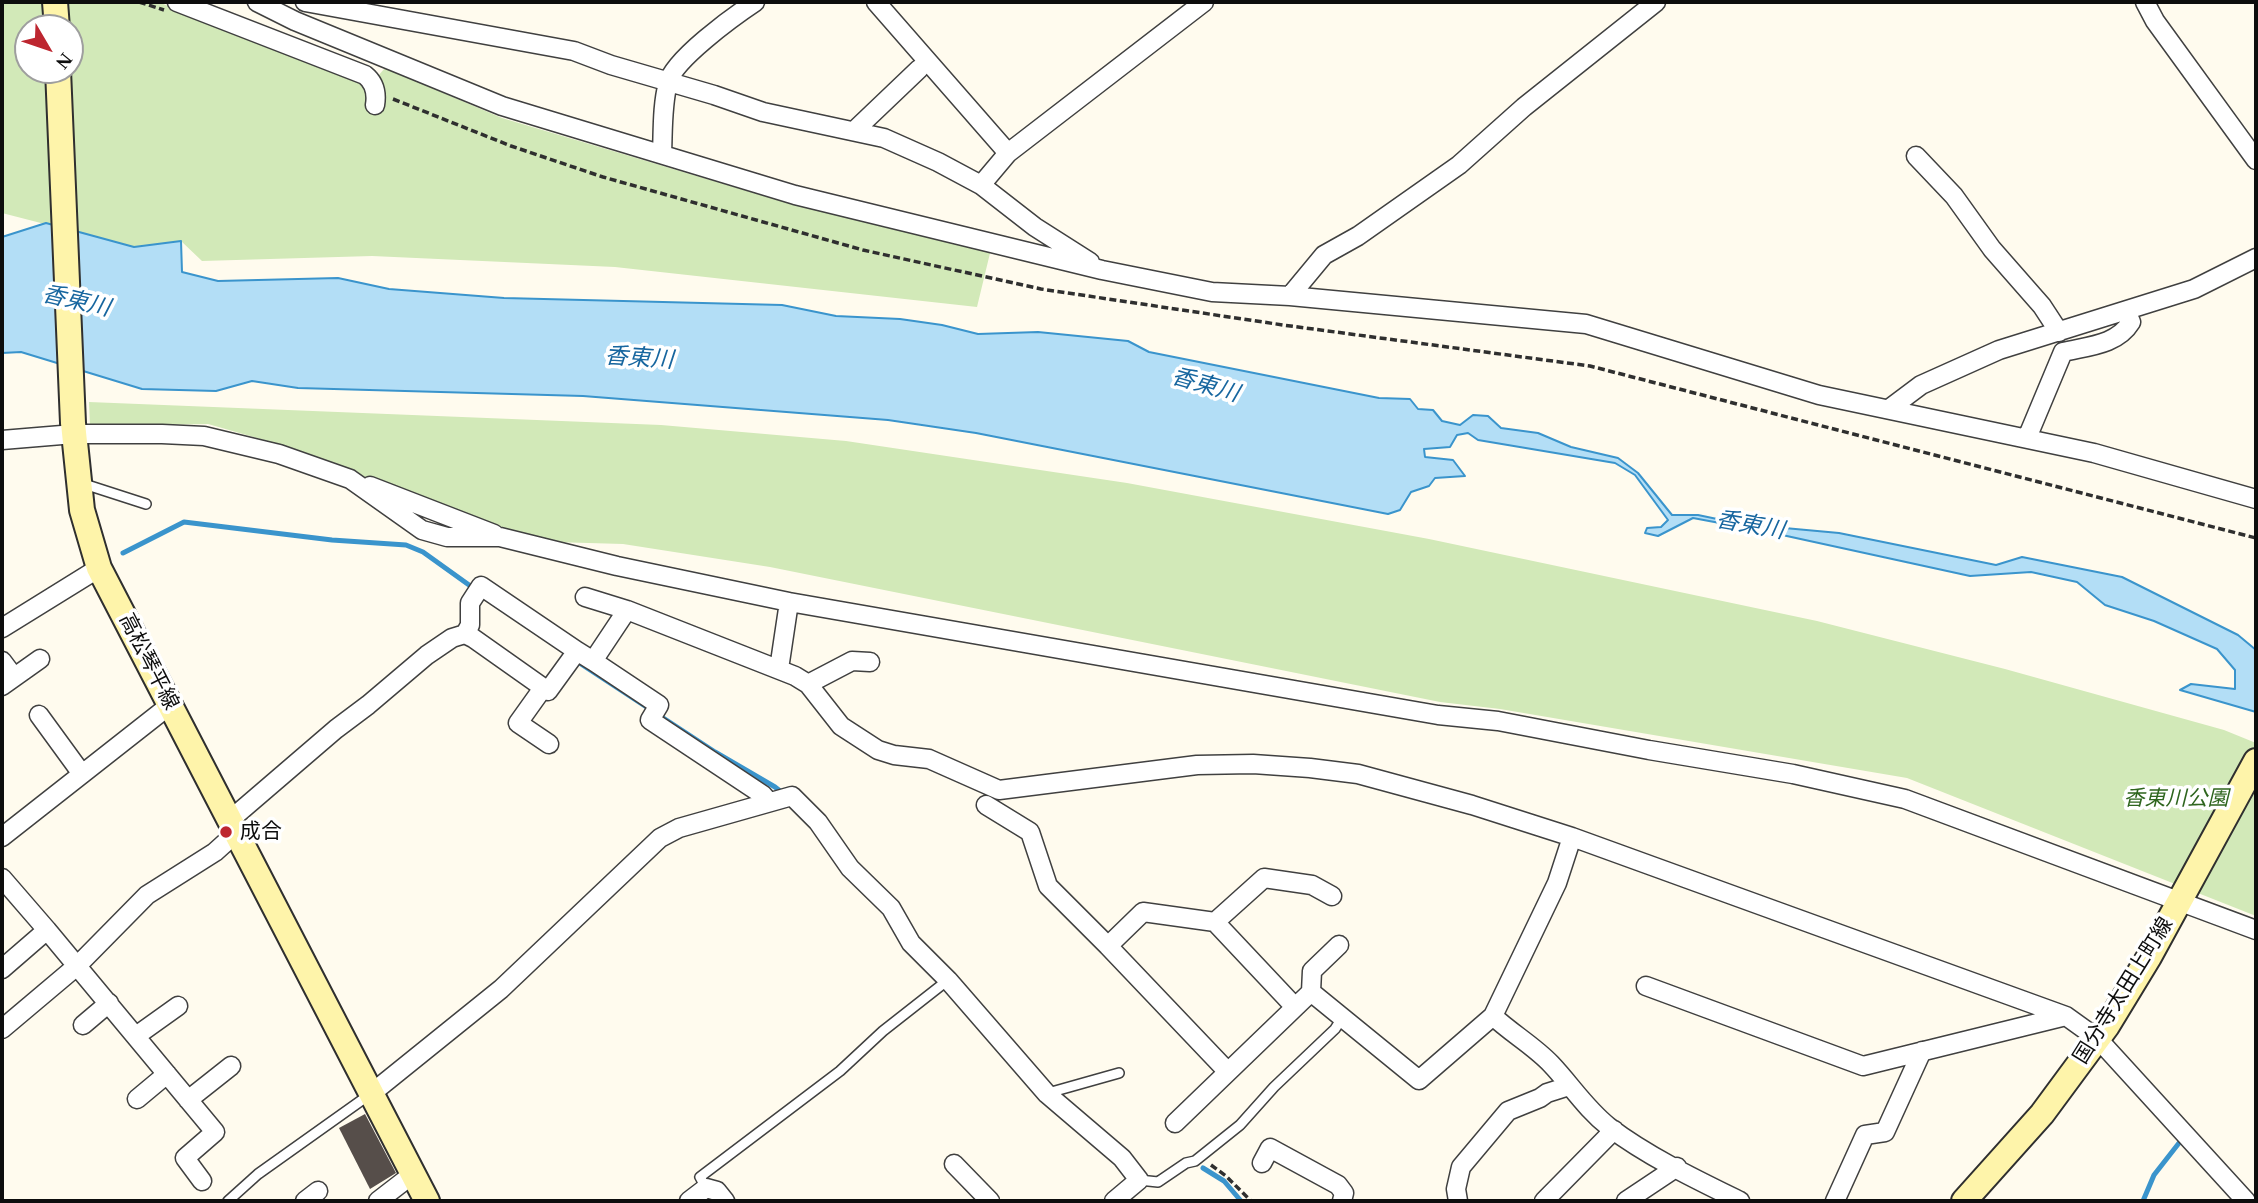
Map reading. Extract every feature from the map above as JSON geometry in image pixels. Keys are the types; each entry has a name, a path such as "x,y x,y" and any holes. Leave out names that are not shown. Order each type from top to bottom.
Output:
{"main road":[{"name":"高松琴平線","path":"59,84 74,428 82,510 99,568 427,1201"},
{"name":"国分寺太田上町線","path":"1964,1201 2042,1114 2098,1039 2149,957 2256,761"}],"street":[{"path":"177,2 365,75 377,93 375,105"},
{"path":"257,2 502,106 795,195 1102,270 1212,292 1290,296 1586,324 1819,395 2094,453 2256,499"},
{"path":"304,2 574,51 763,112 854,131 895,143 981,185 1035,227 1102,270"},
{"path":"662,154 668,82 674,70 728,20 755,2"},
{"path":"876,2 1007,153"},
{"path":"981,185 1007,153 1204,2"},
{"path":"1290,296 1324,255 1358,236 1459,165 1524,107 1656,2"},
{"path":"2145,2 2155,21 2256,160"},
{"path":"854,131 919,69"},
{"path":"1916,156 1954,196 1992,249 2042,306 2059,332"},
{"path":"1889,409 1921,385 1999,351 2194,289 2256,258"},
{"path":"2027,438 2063,352 2114,340 2125,332 2131,322 2126,311"},
{"path":"2,440 74,428 204,436 279,454 350,479 422,530 447,537 500,537 789,602 1438,715 1498,721 1793,774 1905,799 2182,896 2256,930"},
{"path":"2,628 99,568"},
{"path":"2,1029 78,965 147,895 215,852 233,827 336,729 427,655 452,638 465,634 470,625 470,603 481,586 574,655 593,661 659,705 650,720 763,795 780,798"},
{"path":"585,597 627,610 779,669 808,684 841,726 878,750 894,755 929,759 999,790 1197,765 1253,764 1358,774 1472,805 1572,837 2066,1016 2098,1039 2246,1201"},
{"path":"779,669 789,602"},
{"path":"593,661 627,610"},
{"path":"465,634 548,691 574,655"},
{"path":"2,661 8,682 40,659"},
{"path":"808,684 852,661 870,662"},
{"path":"543,688 518,723 549,744"},
{"path":"2,837 170,705"},
{"path":"39,715 82,774"},
{"path":"372,1093 501,989 660,838 679,828 792,796 818,822 850,868 891,908 911,943 944,983 1047,1094 1122,1158 1136,1190 1114,1201"},
{"path":"986,805 1030,832 1048,886 1228,1072"},
{"path":"1311,992 1419,1080 1493,1016 1557,883 1572,837"},
{"path":"2,878 78,965 215,1132 185,1158 202,1181"},
{"path":"1215,922 1264,878 1312,885 1332,896"},
{"path":"1108,946 1143,912 1215,922 1295,1007"},
{"path":"2,969 47,930"},
{"path":"1175,1123 1311,992 1312,971 1339,945"},
{"path":"1646,986 1863,1066 2066,1016"},
{"path":"83,1025 109,1003"},
{"path":"136,1036 178,1006"},
{"path":"1493,1016 1550,1063 1594,1113 1614,1130 1740,1201"},
{"path":"1835,1201 1865,1135 1885,1132 1922,1051"},
{"path":"188,1100 232,1066"},
{"path":"137,1099 167,1074"},
{"path":"1458,1201 1456,1189 1461,1167 1508,1111 1569,1086"},
{"path":"1544,1201 1614,1130"},
{"path":"1262,1163 1270,1148 1338,1185 1344,1193 1342,1201"},
{"path":"954,1164 990,1201"},
{"path":"1626,1201 1677,1167"},
{"path":"378,1201 413,1174"},
{"path":"689,1201 706,1188 717,1191 725,1201"}],"lane":[{"path":"79,483 146,504"},
{"path":"706,1188 700,1177 841,1071 883,1031 944,983"},
{"path":"1136,1190 1158,1182 1186,1163 1195,1161 1240,1125 1274,1087 1335,1029 1342,1018"},
{"path":"1047,1094 1119,1073"},
{"path":"228,1201 258,1174 372,1093"}],"path":[{"path":"1195,1161 1212,1165 1251,1201"}],"green space":[{"path":"2,2 158,2 371,84 385,68 502,118 791,204 991,249 977,307 615,267 372,256 202,261 181,241 134,247 2,213"},
{"name":"香東川公園","path":"89,402 661,425 846,441 1127,483 1429,539 1817,621 2005,669 2224,730 2256,743 2256,916 1907,778 1500,709 1440,702 770,567 623,544 554,542 493,527 285,446 208,424 90,426"}],"water":[{"name":"香東川","path":"46,223 134,247 181,241 182,272 218,281 338,278 389,289 504,298 782,305 836,316 900,319 942,325 978,334 1038,332 1128,341 1149,352 1379,398 1410,399 1418,409 1433,410 1442,421 1460,425 1473,415 1488,416 1501,428 1538,433 1571,447 1618,458 1638,473 1672,515 1698,515 1741,524 1839,533 1996,565 2022,557 2122,577 2238,635 2256,650 2256,712 2180,690 2191,684 2235,689 2235,670 2217,649 2154,621 2105,605 2077,582 2031,572 1970,576 1693,518 1658,536 1645,533 1647,528 1661,527 1668,520 1635,475 1615,463 1478,440 1468,433 1457,435 1450,447 1424,449 1425,457 1453,460 1465,476 1435,478 1429,486 1411,492 1400,510 1388,514 976,433 888,420 583,396 298,388 252,381 216,391 142,389 21,352 2,353 2,237"}],"building":[{"path":"365,1114 396,1173 370,1189 339,1128"}],"waterway":[{"path":"123,553 184,522 332,540 406,545 423,552 476,590"},
{"path":"581,664 785,795"},
{"path":"2143,1201 2154,1175 2179,1143"},
{"path":"1203,1168 1224,1181 1241,1201"}],"place":[{"name":"成合","path":"226,832"}]}
